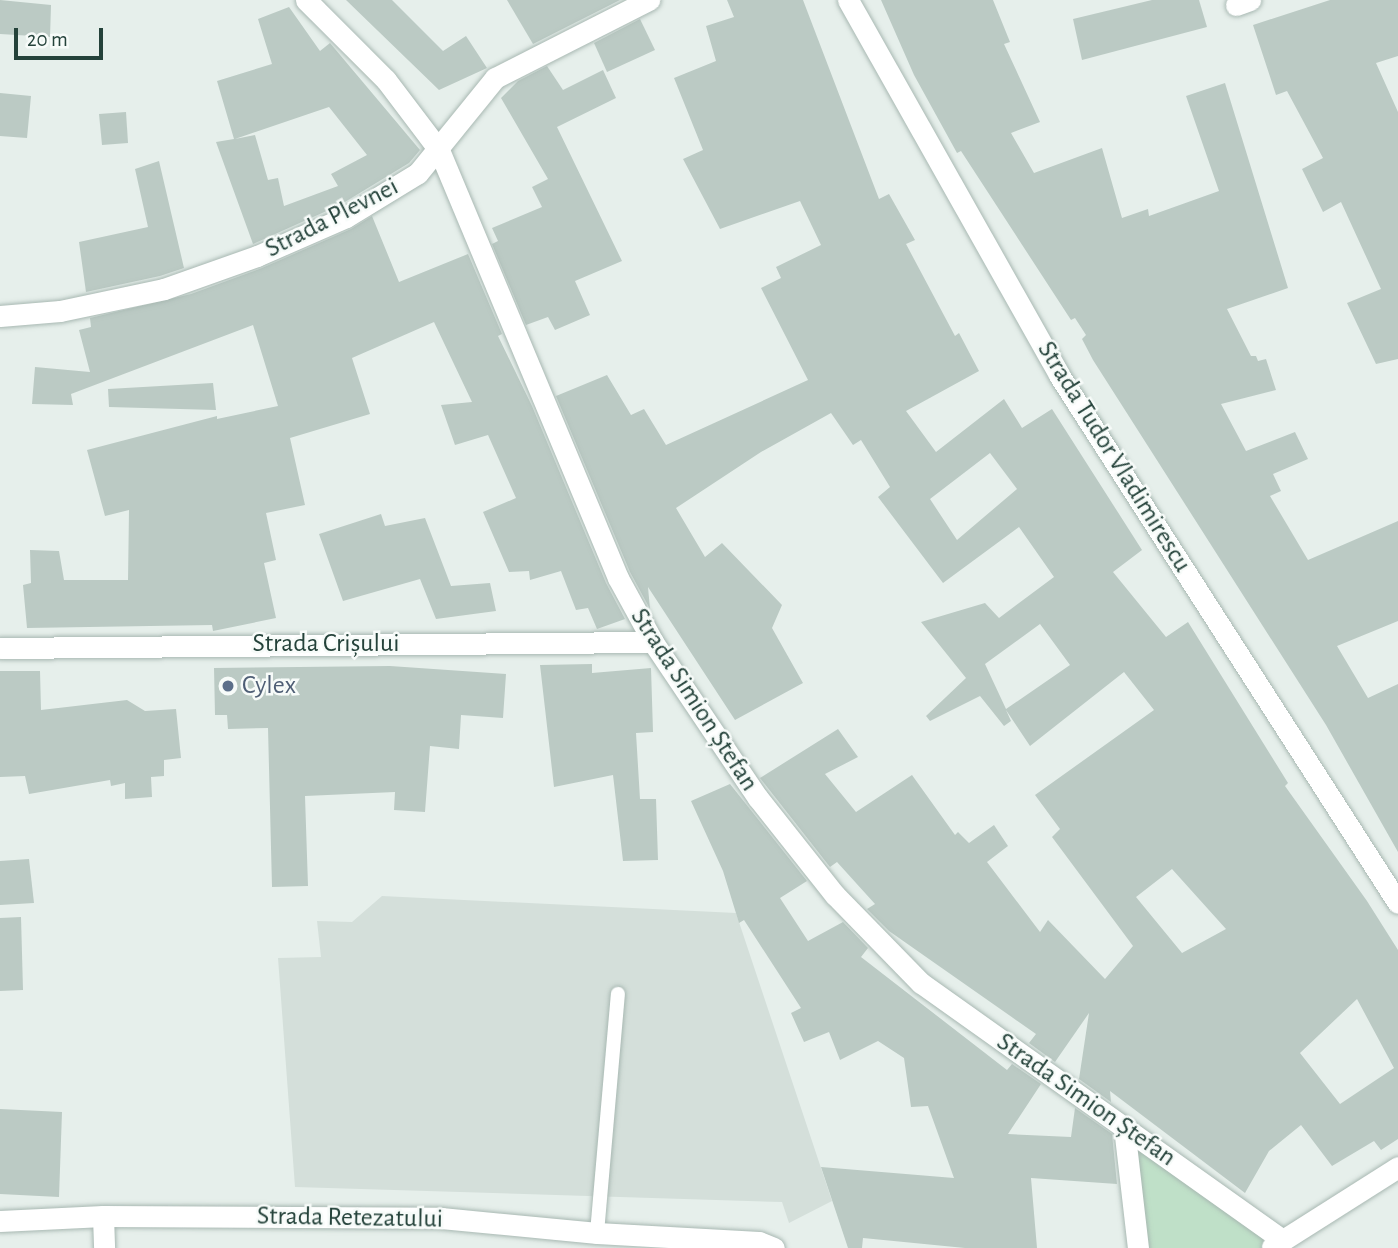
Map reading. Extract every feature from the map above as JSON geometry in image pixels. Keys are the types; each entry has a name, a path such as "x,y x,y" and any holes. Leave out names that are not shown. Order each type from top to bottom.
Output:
{"street":[{"name":"Strada Simion Ștefan","path":"306,0 386,80 439,150 618,578 653,642 758,798 835,895 921,984 1124,1127 1277,1244"},
{"name":"Strada Plevnei","path":"0,316 60,311 115,301 226,268 346,217 418,173 495,78 649,0"},
{"name":"Strada Tudor Vladimirescu","path":"848,0 1059,374 1398,903"},
{"name":"Strada Crișului","path":"0,648 653,642"},
{"path":"1124,1127 1138,1248"},
{"path":"1277,1244 1398,1167"},
{"path":"103,1216 104,1248"},
{"name":"Strada Retezatului","path":"0,1221 103,1216 441,1218 597,1233 760,1242 774,1248"},
{"path":"597,1233 614,1248"}],"lane":[{"path":"597,1233 618,994"}],"shaded area":[{"path":"382,896 736,913 832,1201 789,1223 782,1202 295,1187 278,958 321,957 317,921 352,922"}],"green space":[{"path":"1124,1127 1283,1240 1271,1248 1138,1248"}],"building":[{"path":"0,0 51,5 50,37 0,34"},
{"path":"346,0 392,0 443,51 466,36 487,68 439,90"},
{"path":"507,0 620,0 533,44"},
{"path":"727,0 803,0 879,199 889,194 915,240 906,244 955,336 959,333 979,371 906,411 936,452 1004,399 1022,428 1052,409 1142,550 1113,572 1166,637 1188,622 1288,783 1285,786 1367,901 1398,950 1398,1139 1381,1150 1374,1141 1332,1166 1301,1125 1269,1151 1245,1193 1110,1091 1111,1102 1079,1079 1089,1013 1055,1062 1029,1043 1036,1034 889,931 867,909 875,904 837,862 830,867 760,778 838,729 858,757 825,774 856,812 912,775 955,835 958,832 969,843 994,825 1008,846 987,862 1040,932 1048,920 1105,979 1133,946 1052,837 1060,829 1035,795 1154,710 1124,672 1030,746 1006,710 1011,721 1004,726 980,696 930,721 926,716 966,678 921,622 985,603 999,618 1054,577 1019,527 943,583 878,497 890,487 861,440 853,445 831,413 761,452 676,508 705,557 722,543 782,605 772,628 803,683 735,720 648,587 650,609 630,572 556,396 607,375 631,415 644,409 666,445 808,380 761,288 781,278 776,267 821,245 800,201 720,229 683,159 703,150 674,78 716,61 706,26 734,17","holes":["990,453 1017,489 957,540 930,499","1040,624 1070,665 1006,709 985,664","1172,869 1226,929 1182,953 1136,897","1357,999 1394,1068 1340,1104 1300,1053"]},
{"path":"881,0 993,0 1010,42 1004,44 1040,122 1011,133 1034,173 1102,148 1122,218 1148,209 1149,216 1219,191 1186,96 1225,83 1288,288 1227,309 1251,356 1256,356 1258,361 1266,359 1276,390 1221,404 1246,451 1295,432 1308,459 1273,474 1281,491 1270,496 1308,560 1398,521 1398,621 1337,646 1368,698 1398,684 1398,852 1326,725 1093,360 1082,339 1086,335 1075,318 1071,320 961,151 957,153 914,75"},
{"path":"1152,0 1199,0 1207,27 1082,60 1073,19"},
{"path":"1330,0 1398,0 1398,56 1376,63 1398,112 1398,359 1376,364 1347,303 1381,289 1341,202 1323,212 1302,169 1323,158 1287,91 1276,95 1253,25"},
{"path":"289,7 320,51 330,43 420,150 409,163 340,205 253,244 216,142 234,139 217,81 272,64 258,19","holes":["329,107 367,155 331,174 338,186 284,206 278,178 268,180 255,135 235,139"]},
{"path":"640,19 655,50 607,72 594,43"},
{"path":"547,66 563,90 603,70 616,98 557,127 622,261 575,281 590,315 555,330 548,317 526,325 492,244 498,241 492,228 542,207 532,187 548,179 501,98 518,81"},
{"path":"0,93 31,96 27,138 0,136"},
{"path":"126,112 128,143 102,145 99,114"},
{"path":"159,161 184,268 86,292 79,242 148,227 135,169"},
{"path":"372,216 399,282 468,254 502,334 498,336 532,406 606,583 625,619 597,629 588,608 576,610 561,571 530,580 529,571 509,572 483,512 516,498 488,435 455,445 441,405 472,402 434,322 352,358 370,414 290,438 305,505 266,513 276,560 264,563 276,618 213,631 212,625 27,628 23,585 31,583 30,550 59,551 64,580 128,580 129,510 105,516 87,450 217,416 217,419 278,406 253,325 71,394 73,405 32,404 35,367 90,372 79,330 91,327 90,318 191,294 262,268 351,229"},
{"path":"213,383 216,410 109,407 108,389"},
{"path":"381,514 385,526 425,518 451,586 490,583 496,611 436,619 420,579 343,601 319,534"},
{"path":"592,664 592,673 651,668 653,732 636,733 640,799 656,799 658,860 623,861 613,775 554,787 540,665"},
{"path":"390,666 506,674 503,718 461,715 459,749 430,746 425,812 394,810 395,792 305,796 308,886 272,887 268,728 228,729 227,715 215,715 214,668"},
{"path":"0,671 40,671 41,710 127,700 145,711 176,709 181,758 164,760 164,776 151,777 152,797 125,799 125,783 111,786 110,780 29,794 25,776 0,777"},
{"path":"730,784 807,881 780,898 808,941 843,922 868,948 861,957 1007,1070 1012,1064 1041,1084 1008,1134 1071,1137 1075,1108 1112,1134 1117,1184 1031,1178 1037,1248 965,1248 863,1238 862,1248 848,1248 821,1167 954,1178 928,1106 911,1107 904,1058 878,1041 840,1060 829,1032 804,1042 791,1013 801,1008 744,920 739,923 723,871 691,801"},
{"path":"29,859 34,903 0,905 0,861"},
{"path":"21,917 23,990 0,991 0,918"},
{"path":"0,1109 62,1112 59,1197 0,1194"}],"place":[{"name":"Cylex","path":"228,686"}]}
